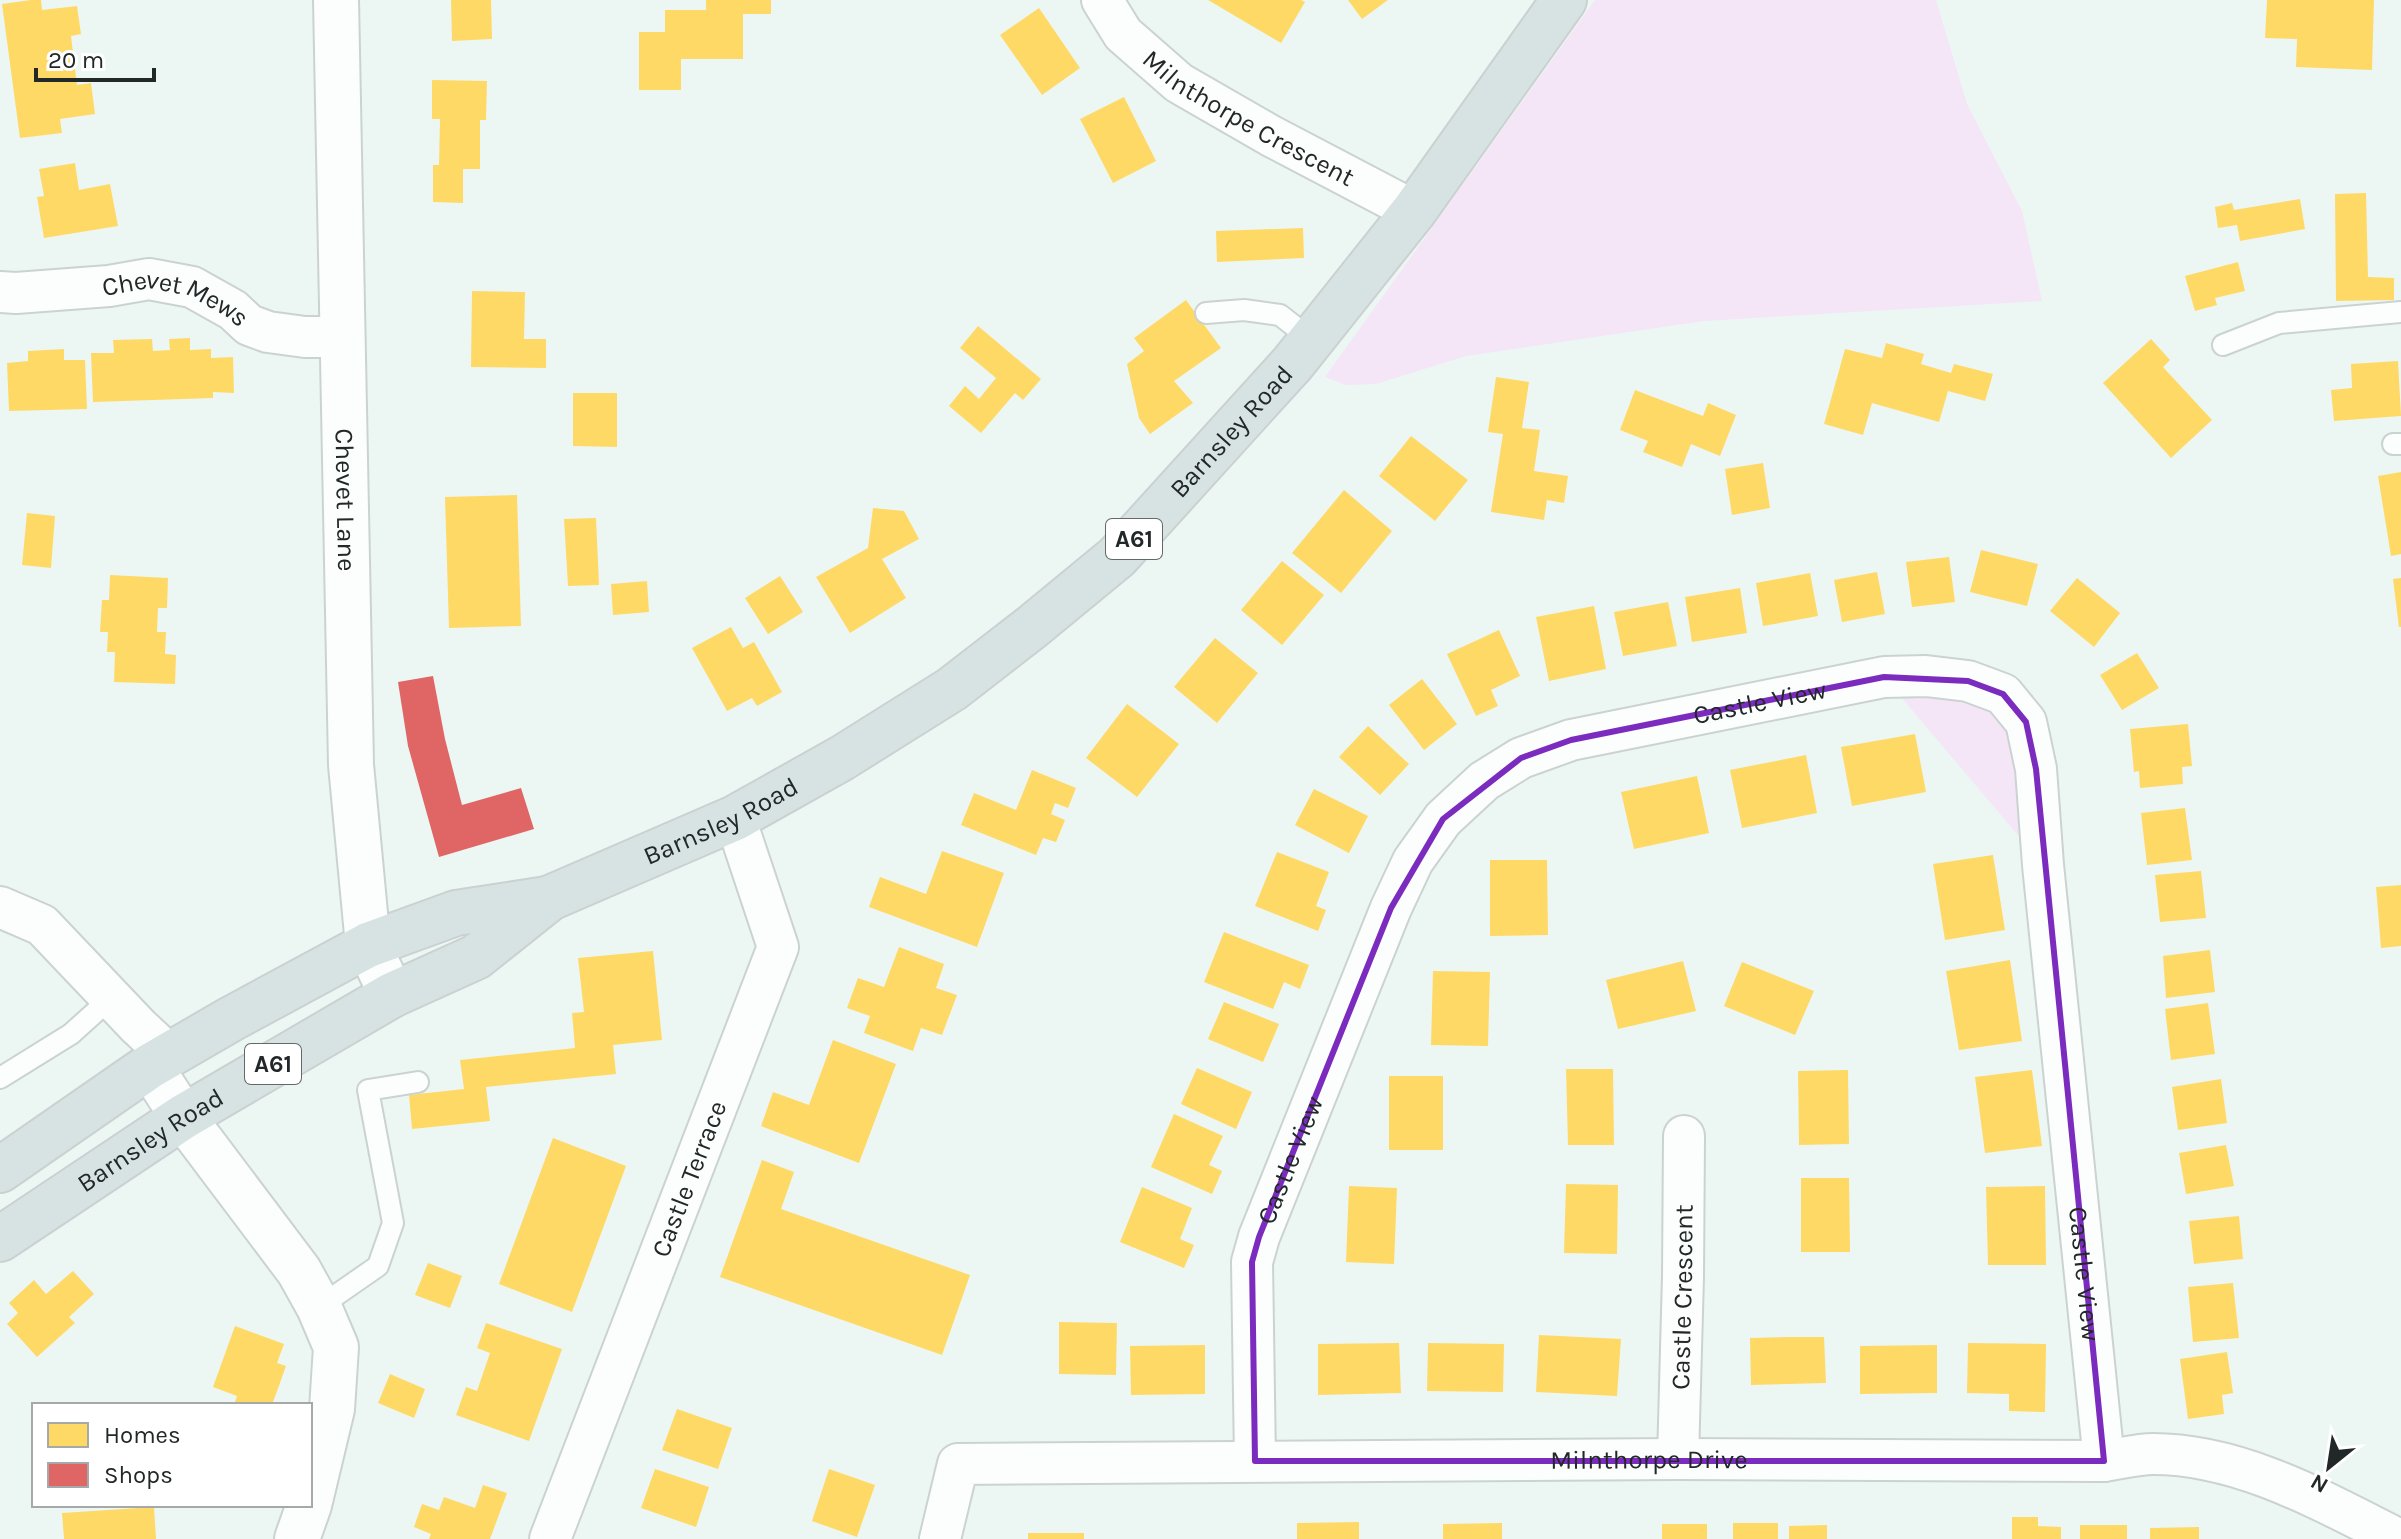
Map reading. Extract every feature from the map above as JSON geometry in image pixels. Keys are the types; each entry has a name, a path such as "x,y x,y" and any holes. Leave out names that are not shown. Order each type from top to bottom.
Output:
{"main road":[{"name":"Chevet Lane","path":"336,0 351,765 368,945 392,995"},
{"name":"Barnsley Road","path":"0,1170 159,1061 368,945 456,913 550,898 735,818 842,758 952,689 1117,557 1312,340 1414,211 1564,0"},
{"name":"Barnsley Road","path":"0,1239 183,1117 392,995 476,957 550,898"},
{"path":"159,1061 183,1117 299,1271 336,1347 332,1409 312,1491"},
{"path":"297,1539 308,1507"}],"street":[{"name":"Milnthorpe Crescent","path":"1102,0 1123,34 1179,83 1271,136 1414,211"},
{"name":"Chevet Mews","path":"0,292 109,286 149,279 192,287 233,310 249,325 268,332 305,337 343,337"},
{"name":"Castle View","path":"1255,1461 1252,1262 1259,1237 1391,908 1413,861 1443,819 1484,781 1521,758 1571,740 1884,677 1926,676 1968,681 2003,694 2026,722 2036,769 2043,865 2104,1461"},
{"name":"Castle Terrace","path":"550,1539 778,947 735,818"},
{"path":"0,907 42,925 111,998 159,1061"},
{"name":"Castle Crescent","path":"1678,1459 1684,1136"},
{"name":"Milnthorpe Drive","path":"940,1539 958,1464 1678,1459 2104,1461 2151,1454 2195,1457 2255,1473 2398,1539"}],"lane":[{"path":"1206,313 1244,310 1280,315 1312,340"},
{"path":"2223,345 2279,323 2401,312"},
{"path":"0,1078 71,1034 111,998"},
{"path":"319,1307 378,1266 393,1223 368,1090 418,1082"}],"highlighted area":[{"path":"1884,677 1968,681 2003,694 2026,722 2036,769 2104,1461 1255,1461 1252,1262 1259,1237 1391,908 1443,819 1521,758 1571,740"}],"shaded area":[{"path":"1595,0 1936,0 1967,104 2022,211 2042,301 1704,321 1466,356 1376,384 1346,385 1325,377"},
{"path":"1884,677 2003,694 2043,865"}],"building: Homes":[{"path":"41,0 42,10 77,6 81,34 71,36 77,85 91,83 95,114 60,119 62,133 20,138 2,4"},
{"path":"451,0 491,0 492,39 452,41"},
{"path":"706,0 771,0 771,14 743,14 743,59 681,59 681,90 639,90 639,32 665,32 665,10 706,10"},
{"path":"1208,0 1301,0 1305,2 1281,43"},
{"path":"1348,0 1388,0 1362,19"},
{"path":"2267,0 2374,0 2372,70 2296,67 2297,39 2265,38"},
{"path":"1039,8 1080,68 1042,95 1000,35"},
{"path":"432,80 487,81 486,120 480,120 480,169 463,169 463,203 433,202 433,165 439,165 440,119 432,119"},
{"path":"1124,97 1156,161 1113,183 1080,119"},
{"path":"75,163 79,190 110,184 118,226 44,238 37,197 44,196 39,169"},
{"path":"2366,193 2368,277 2394,278 2394,300 2336,301 2335,194"},
{"path":"2300,199 2305,229 2240,241 2237,225 2218,228 2215,207 2232,203 2234,210"},
{"path":"1303,228 1304,258 1217,262 1216,231"},
{"path":"2238,262 2245,291 2215,298 2217,305 2195,311 2185,276"},
{"path":"472,291 525,292 524,339 546,339 546,368 471,367"},
{"path":"1186,300 1221,348 1174,381 1193,403 1150,434 1139,418 1127,364 1144,351 1134,338"},
{"path":"978,326 1041,379 1023,400 1015,393 981,433 949,406 965,386 979,399 996,378 960,348"},
{"path":"190,338 190,350 211,349 211,358 233,357 234,393 213,392 213,398 93,402 91,353 114,353 113,340 152,339 153,351 170,350 169,339"},
{"path":"2151,339 2170,360 2163,367 2212,420 2171,458 2103,383"},
{"path":"1886,343 1924,354 1921,364 1951,373 1954,364 1993,374 1985,401 1948,391 1939,422 1872,403 1863,435 1824,424 1845,349 1882,358"},
{"path":"64,349 64,360 85,360 87,409 9,411 7,363 28,361 28,351"},
{"path":"2398,361 2401,416 2334,421 2331,390 2352,388 2351,364"},
{"path":"1496,377 1529,382 1522,428 1540,430 1534,471 1568,476 1564,503 1547,500 1544,520 1491,512 1503,434 1488,432"},
{"path":"1635,390 1703,416 1708,403 1736,415 1720,456 1691,444 1682,467 1643,452 1648,441 1620,430"},
{"path":"573,393 617,393 617,447 573,446"},
{"path":"1411,436 1468,480 1435,521 1379,476"},
{"path":"1763,463 1770,508 1732,515 1725,469"},
{"path":"2401,472 2401,554 2391,556 2378,476"},
{"path":"1344,490 1392,531 1341,593 1292,553"},
{"path":"517,495 521,626 449,628 445,497"},
{"path":"873,508 904,511 919,539 882,559 906,598 850,633 816,577 868,548"},
{"path":"27,513 55,516 51,568 22,565"},
{"path":"596,518 599,585 568,586 564,519"},
{"path":"1981,550 2038,564 2027,606 1970,592"},
{"path":"1949,557 1955,602 1912,607 1906,562"},
{"path":"1282,561 1324,595 1282,645 1241,610"},
{"path":"1877,572 1885,614 1842,622 1834,580"},
{"path":"1810,573 1818,616 1763,626 1756,583"},
{"path":"110,575 168,578 167,608 158,608 157,632 166,632 165,654 176,655 175,684 114,682 115,652 107,652 108,632 100,632 102,600 109,600"},
{"path":"780,576 803,612 768,634 745,598"},
{"path":"2077,578 2120,613 2094,647 2050,611"},
{"path":"2401,578 2401,627 2399,627 2393,579"},
{"path":"647,581 649,612 613,615 611,584"},
{"path":"1740,588 1747,633 1692,642 1685,597"},
{"path":"1668,602 1677,646 1623,656 1614,612"},
{"path":"1594,606 1606,669 1549,681 1536,617"},
{"path":"731,627 743,648 754,642 782,692 757,706 752,698 727,711 692,648"},
{"path":"1499,630 1520,676 1491,690 1498,706 1476,716 1447,654"},
{"path":"1215,638 1258,673 1217,723 1174,687"},
{"path":"2137,653 2159,688 2122,710 2100,675"},
{"path":"1422,679 1457,724 1424,750 1389,705"},
{"path":"1127,704 1179,744 1137,797 1086,758"},
{"path":"2188,724 2192,766 2182,767 2183,784 2140,788 2139,771 2134,772 2130,729"},
{"path":"1368,726 1409,764 1380,795 1339,757"},
{"path":"1915,734 1926,792 1852,806 1841,747"},
{"path":"1806,755 1817,813 1742,828 1730,770"},
{"path":"1032,770 1076,788 1068,808 1055,803 1051,814 1065,820 1056,842 1043,838 1036,855 961,825 974,793 1016,810"},
{"path":"1697,776 1709,833 1634,849 1621,792"},
{"path":"1314,789 1368,816 1349,853 1295,825"},
{"path":"2185,808 2192,860 2147,865 2141,813"},
{"path":"942,851 1004,873 977,947 869,907 880,877 926,894"},
{"path":"1277,852 1329,872 1316,906 1326,910 1318,931 1255,906"},
{"path":"1993,855 2005,930 1945,940 1933,864"},
{"path":"1490,860 1547,860 1548,935 1490,936"},
{"path":"2201,871 2206,918 2160,922 2155,875"},
{"path":"2401,885 2401,946 2381,948 2376,887"},
{"path":"1224,932 1309,965 1300,989 1284,982 1273,1009 1204,982"},
{"path":"899,947 944,964 936,988 957,995 942,1035 921,1028 913,1051 864,1033 870,1016 847,1008 858,978 884,987"},
{"path":"2210,950 2215,992 2166,998 2163,956"},
{"path":"653,951 662,1040 613,1045 616,1074 486,1087 490,1121 412,1129 409,1095 464,1089 460,1060 575,1048 572,1013 584,1012 578,958"},
{"path":"2010,960 2022,1041 1959,1050 1946,971"},
{"path":"1683,961 1696,1011 1618,1029 1606,980"},
{"path":"1742,962 1814,991 1795,1035 1724,1006"},
{"path":"1433,971 1490,972 1488,1046 1431,1045"},
{"path":"1224,1002 1279,1024 1263,1062 1208,1039"},
{"path":"2208,1003 2215,1054 2171,1060 2165,1009"},
{"path":"833,1040 896,1064 859,1163 761,1126 773,1092 809,1105"},
{"path":"1197,1068 1252,1092 1236,1129 1181,1104"},
{"path":"1566,1069 1613,1069 1614,1145 1568,1145"},
{"path":"1848,1070 1849,1144 1799,1145 1798,1071"},
{"path":"2032,1070 2042,1146 1985,1153 1975,1077"},
{"path":"1389,1076 1443,1076 1443,1150 1389,1150"},
{"path":"2221,1079 2227,1123 2178,1130 2172,1087"},
{"path":"1174,1114 1223,1136 1209,1165 1222,1171 1212,1194 1151,1167"},
{"path":"553,1138 626,1166 572,1312 499,1284"},
{"path":"2226,1145 2234,1186 2186,1194 2179,1153"},
{"path":"762,1160 794,1172 781,1209 970,1275 942,1355 720,1277"},
{"path":"1801,1178 1849,1178 1850,1252 1801,1252"},
{"path":"1566,1184 1618,1185 1617,1254 1564,1253"},
{"path":"1349,1186 1397,1188 1394,1264 1346,1262"},
{"path":"2045,1186 2046,1265 1988,1265 1986,1187"},
{"path":"1142,1187 1192,1208 1180,1239 1194,1245 1184,1268 1120,1242"},
{"path":"2239,1216 2243,1259 2194,1264 2189,1221"},
{"path":"428,1263 462,1276 450,1308 415,1295"},
{"path":"73,1271 94,1294 69,1317 75,1323 37,1357 7,1324 18,1313 9,1303 34,1280 46,1294"},
{"path":"2233,1283 2239,1338 2193,1342 2188,1287"},
{"path":"1059,1322 1117,1323 1116,1375 1059,1374"},
{"path":"486,1323 562,1349 529,1441 456,1415 466,1387 477,1391 490,1353 477,1348"},
{"path":"235,1326 284,1344 277,1363 286,1366 273,1403 235,1403 237,1396 213,1387"},
{"path":"1539,1335 1621,1339 1617,1396 1536,1392"},
{"path":"1824,1337 1826,1383 1751,1385 1750,1338"},
{"path":"1399,1343 1401,1393 1318,1395 1318,1344"},
{"path":"1428,1343 1504,1344 1503,1392 1427,1391"},
{"path":"1968,1343 2046,1344 2045,1412 2009,1411 2009,1394 1967,1393"},
{"path":"1205,1345 1205,1394 1131,1395 1130,1346"},
{"path":"1937,1345 1937,1393 1860,1394 1860,1346"},
{"path":"2227,1352 2233,1393 2222,1395 2224,1414 2188,1419 2180,1359"},
{"path":"390,1374 425,1389 414,1418 378,1403"},
{"path":"677,1409 732,1428 718,1469 662,1450"},
{"path":"655,1469 709,1487 696,1527 641,1508"},
{"path":"829,1469 875,1485 857,1537 812,1521"},
{"path":"483,1485 507,1493 490,1539 429,1539 431,1534 414,1527 422,1504 439,1510 444,1497 475,1508"},
{"path":"154,1507 156,1539 64,1539 62,1513"},
{"path":"2012,1517 2038,1517 2038,1526 2061,1527 2061,1539 2012,1539"},
{"path":"1359,1522 1359,1539 1297,1539 1297,1523"},
{"path":"1502,1523 1502,1539 1443,1539 1443,1524"},
{"path":"1733,1523 1778,1523 1778,1539 1733,1539"},
{"path":"1662,1524 1707,1524 1707,1539 1662,1539"},
{"path":"1827,1525 1827,1539 1789,1539 1789,1526"},
{"path":"2080,1525 2127,1525 2127,1539 2080,1539"},
{"path":"2199,1527 2199,1539 2150,1539 2150,1528"},
{"path":"1028,1533 1084,1533 1084,1539 1028,1539"}],"building: Shops":[{"path":"433,676 462,805 521,788 534,829 439,857 408,746 398,682"}]}
